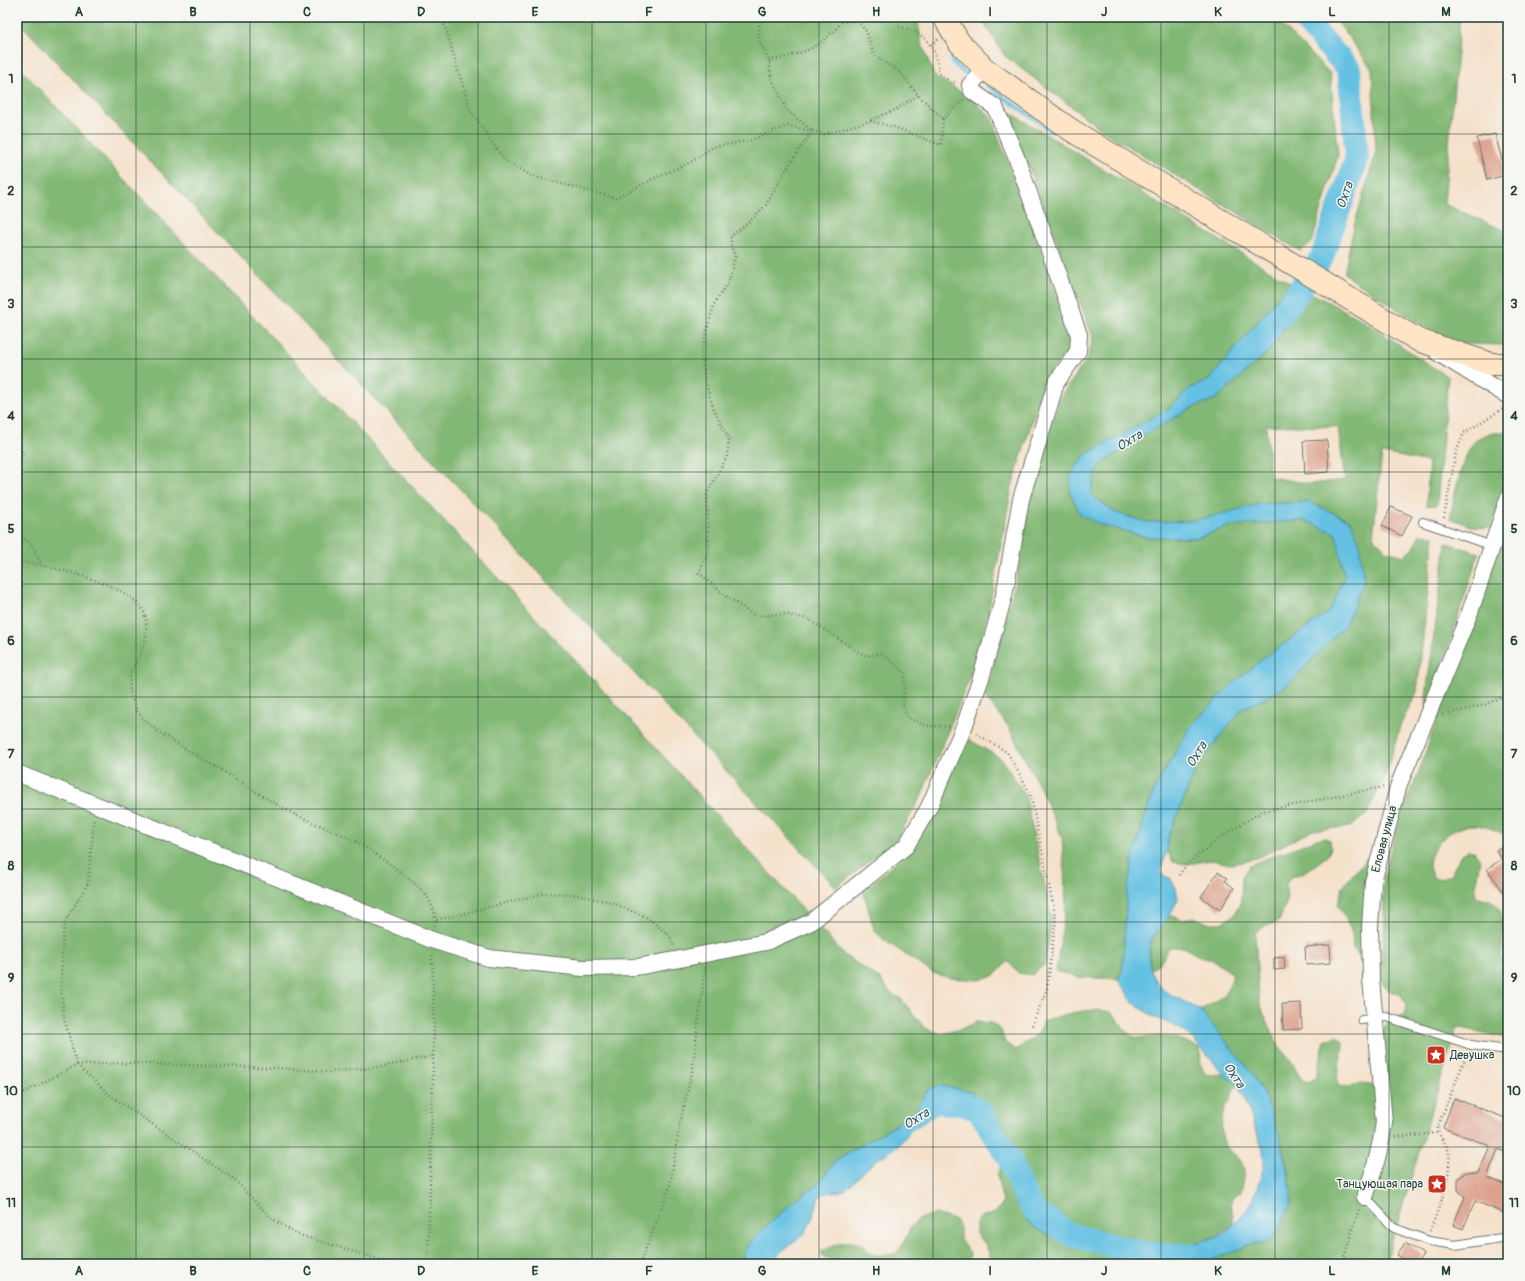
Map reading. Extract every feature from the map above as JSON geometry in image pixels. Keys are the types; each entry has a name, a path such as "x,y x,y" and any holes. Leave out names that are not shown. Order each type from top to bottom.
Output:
{"street":[{"path":"944,17 959,42 985,69 1071,130 1266,250 1356,302 1508,396"},
{"path":"17,773 432,940 489,958 582,968 637,967 766,942 810,922 906,846 929,807 964,727 981,678 1004,596 1021,499 1056,383 1078,351 1079,335 1017,159 995,107 971,88 985,69"},
{"path":"1418,340 1491,364 1508,364"},
{"name":"Еловая улица","path":"1365,1196 1372,1177 1382,1138 1384,1122 1371,1017 1370,927 1373,882 1399,784 1470,612 1508,499"}],"lane":[{"path":"1423,522 1492,546"},
{"path":"1371,1017 1471,1045 1508,1049"},
{"path":"1365,1196 1394,1228 1429,1241 1454,1245 1508,1236"}],"path":[{"path":"442,17 470,109 504,160 532,176 616,198 652,178 691,162 714,146 748,141 787,126 824,134 870,121 895,110 918,95"},
{"path":"760,17 759,40 769,61 771,77 786,108 812,131"},
{"path":"769,61 802,54 827,40 842,22 857,19 866,31 874,55 901,73 918,95 943,119"},
{"path":"870,121 894,127 941,145 943,119 971,88 951,82 940,74 936,56 928,41 914,30 899,27"},
{"path":"812,131 784,173 766,205 732,236 731,245 735,257 728,283 714,304 701,353 705,380 713,407 729,439 727,457 707,493 709,551 699,573 726,596 755,616 785,614 808,619 867,656 881,653 905,672 903,707 908,718 927,726 964,727 1007,752 1030,793 1056,919 1047,989 1031,1028"},
{"path":"1442,529 1456,452 1464,433 1494,413 1508,406"},
{"path":"17,440 23,454 17,469"},
{"path":"17,536 31,543 41,565"},
{"path":"17,561 41,565 104,584 129,595 143,611 146,626 144,645 130,674 131,697 136,710 155,729 275,804 309,822 350,838 397,869 416,884 428,897 437,920 432,940 433,1056 428,1264"},
{"path":"1426,720 1484,705 1508,694"},
{"path":"1180,875 1187,864 1224,835 1263,811 1399,784"},
{"path":"95,804 88,882 66,920 63,933 61,987 64,1018 76,1065 111,1096 235,1180 270,1217 296,1234 394,1264"},
{"path":"437,920 545,893 572,894 611,902 648,918 670,936 680,959"},
{"path":"640,1264 670,1187 679,1127 694,1067 700,999 707,954"},
{"path":"1429,1241 1448,1180 1449,1151 1437,1133 1438,1126 1448,1098 1471,1045"},
{"path":"17,1096 76,1065 130,1064 278,1068 329,1072 380,1067 433,1056"},
{"path":"1382,1138 1437,1133"},
{"path":"1342,1264 1355,1220 1365,1196"}],"green space":[{"path":"17,17 917,17 921,41 934,76 971,98 991,117 1071,332 1071,347 1045,378 1012,487 990,603 976,663 920,799 896,840 836,887 17,20"},
{"path":"980,17 1272,17 1330,73 1338,155 1312,242 1300,251 1106,133 1005,56"},
{"path":"1331,17 1460,17 1444,204 1508,232 1508,345 1468,344 1435,334 1344,274 1354,226 1376,152 1372,69 1336,20"},
{"path":"17,65 615,703 844,955 881,980 891,994 900,998 925,1028 941,1034 961,1029 976,1022 991,1023 1001,1030 1005,1043 1016,1050 1038,1034 1044,1021 1087,1010 1105,1011 1112,1013 1126,1031 1132,1036 1144,1038 1159,1036 1172,1037 1195,1046 1200,1049 1201,1066 1205,1074 1224,1074 1238,1085 1233,1090 1230,1101 1225,1108 1222,1127 1222,1136 1225,1144 1242,1163 1244,1169 1244,1179 1241,1192 1232,1198 1231,1205 1233,1224 1219,1235 1168,1254 1186,1260 1226,1255 1248,1245 1264,1243 1291,1188 1287,1164 1266,1098 1251,1072 1200,1010 1222,996 1228,988 1233,974 1211,959 1197,955 1184,947 1169,947 1162,960 1151,971 1149,953 1152,940 1170,915 1182,920 1194,917 1207,923 1221,923 1234,916 1241,901 1242,877 1250,865 1317,839 1325,838 1330,840 1331,848 1327,856 1307,871 1291,877 1286,884 1287,901 1279,921 1259,929 1255,933 1259,999 1264,1015 1279,1047 1294,1065 1301,1079 1308,1083 1316,1076 1325,1041 1337,1036 1343,1041 1338,1069 1338,1086 1348,1087 1361,1083 1378,1085 1383,1029 1388,1023 1405,1014 1406,1003 1401,995 1390,991 1383,985 1381,974 1385,921 1383,897 1384,876 1404,806 1418,774 1508,517 1508,836 1477,825 1465,826 1457,829 1444,838 1433,850 1429,866 1433,877 1441,879 1450,876 1461,855 1468,850 1476,852 1480,858 1476,883 1476,897 1491,901 1499,909 1502,920 1503,933 1501,959 1503,970 1508,978 1508,1038 1457,1027 1385,1264 993,1264 986,1245 976,1234 976,1224 978,1219 995,1213 1003,1203 997,1175 1003,1161 1001,1133 988,1119 973,1113 978,1110 926,1092 917,1109 894,1126 837,1159 817,1185 794,1201 761,1231 748,1246 740,1264 17,1264","holes":["1036,1201 1040,1205 1077,1226 1089,1230 1056,1239 1026,1220"]},
{"path":"1003,108 1290,283 1209,380 1189,389 1171,407 1086,454 1071,474 1101,525 1147,537 1197,538 1230,526 1304,520 1336,534 1345,577 1329,612 1265,657 1232,684 1190,727 1154,790 1134,853 1127,892 1122,973 1118,979 1076,977 1056,971 1066,904 1062,837 1041,790 1008,726 985,697 1017,575 1031,491 1059,399 1088,358 1093,337 1028,165"},
{"path":"1309,292 1359,318 1448,377 1437,505 1426,506 1429,462 1382,453 1373,537 1387,551 1404,556 1414,548 1420,534 1434,536 1417,692 1400,726 1387,771 1367,814 1350,827 1313,830 1259,857 1242,862 1230,864 1212,860 1187,864 1173,862 1167,851 1168,838 1197,766 1242,709 1267,697 1346,624 1351,521 1309,502 1260,504 1194,521 1147,522 1114,512 1091,494 1094,478 1101,464 1145,435 1191,408 1216,399 1269,351","holes":["1266,425 1338,427 1345,480 1310,484 1270,477"]},
{"path":"1508,431 1508,474 1491,528 1474,527 1450,518 1463,463 1473,444 1482,436"},
{"path":"1446,543 1479,553 1427,710 1426,696"},
{"path":"965,737 1000,758 1025,794 1052,919 1045,964 1032,975 1018,973 1008,961 995,975 979,980 950,978 933,973 884,940 874,929 863,891 909,851"},
{"path":"1367,858 1370,858 1372,861 1366,962 1362,965 1353,948 1352,933 1338,905 1343,886"},
{"path":"935,1214 955,1220 960,1228 960,1240 970,1254 968,1264 844,1264 824,1257 821,1252 845,1242 855,1242 875,1255 897,1253 913,1224 925,1217"}],"water":[{"path":"1290,283 1309,292 1269,351 1216,399 1191,408 1145,435 1101,464 1094,478 1091,494 1114,512 1147,522 1193,521 1260,504 1309,502 1351,521 1359,542 1364,580 1346,624 1291,682 1267,697 1242,709 1197,766 1168,838 1167,851 1161,868 1163,876 1170,878 1176,888 1178,899 1170,915 1151,939 1148,956 1151,971 1164,991 1200,1010 1251,1072 1266,1098 1279,1135 1291,1188 1291,1205 1274,1238 1264,1243 1248,1245 1211,1260 1186,1260 1168,1254 1180,1247 1225,1233 1246,1211 1253,1201 1264,1166 1263,1150 1245,1099 1238,1085 1224,1074 1192,1038 1179,1028 1152,1016 1132,1001 1118,979 1122,973 1127,892 1134,853 1154,790 1190,727 1232,684 1265,657 1329,612 1345,577 1336,534 1304,520 1230,526 1197,538 1147,537 1101,525 1081,515 1070,493 1071,474 1086,454 1171,407 1189,389 1209,380"},
{"path":"937,1085 972,1092 979,1110 973,1113 955,1109 936,1114 910,1131 897,1147 876,1160 845,1190 823,1194 818,1198 812,1218 805,1233 782,1251 772,1264 740,1264 748,1246 761,1231 794,1201 817,1185 837,1159 894,1126 917,1109 926,1092"},
{"path":"1025,1196 1077,1226 1100,1235 1105,1244 1080,1246 1042,1232 1030,1224 1023,1214"}],"building":[{"path":"1495,134 1506,175 1487,180 1477,138"},
{"path":"1327,440 1329,472 1305,474 1303,441"},
{"path":"1391,507 1412,516 1402,536 1382,526"},
{"path":"1507,843 1508,898 1487,869 1502,859 1496,850"},
{"path":"1218,872 1227,878 1225,881 1234,888 1220,910 1201,897"},
{"path":"1330,945 1331,963 1306,965 1305,947"},
{"path":"1284,957 1285,969 1274,970 1274,958"},
{"path":"1301,1003 1302,1029 1283,1030 1282,1004"},
{"path":"1454,1098 1505,1118 1508,1110 1508,1153 1498,1149 1487,1177 1508,1186 1508,1215 1475,1201 1463,1229 1453,1225 1465,1197 1458,1190 1458,1179 1466,1172 1478,1173 1490,1146 1443,1128"},
{"path":"1405,1243 1423,1254 1417,1264 1411,1264 1397,1255"}],"waterway":[{"name":"Охта","path":"1282,315 1322,257 1357,158 1349,69 1302,17"},
{"path":"945,40 951,48 953,63 963,72 974,74"},
{"path":"987,85 1052,132"},
{"name":"Охта","path":"946,1104 957,1102 979,1110 1009,1158 1025,1196 1035,1212 1071,1235 1146,1254 1201,1255"}],"place":[{"name":"Девушка","path":"1436,1055"},
{"name":"Танцующая пара","path":"1437,1184"}]}
